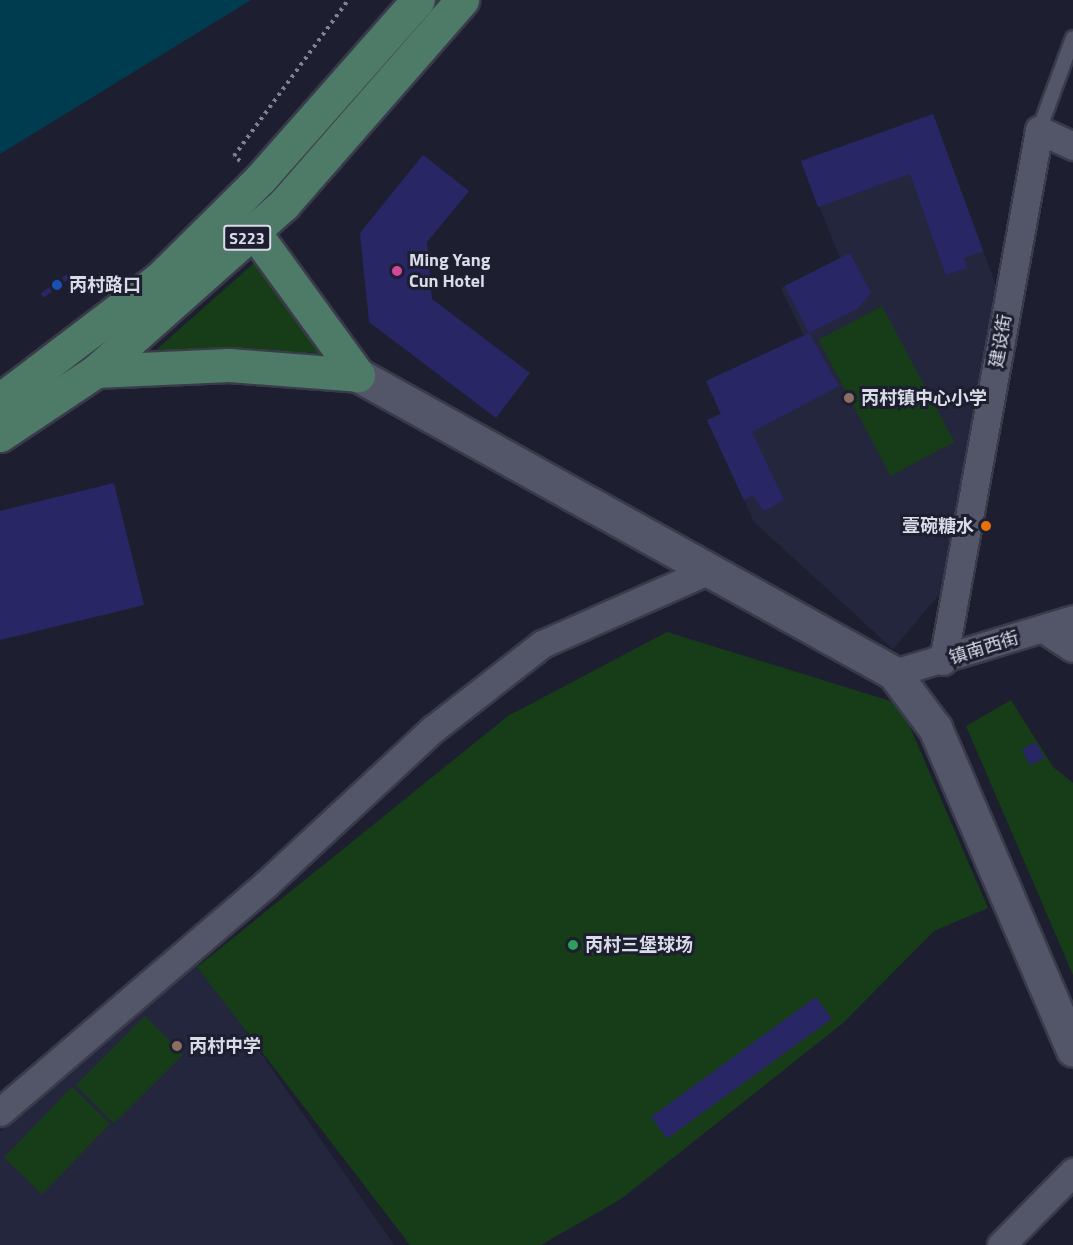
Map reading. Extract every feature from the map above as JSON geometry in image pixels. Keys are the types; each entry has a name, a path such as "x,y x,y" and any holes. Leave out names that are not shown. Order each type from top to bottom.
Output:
{"main road":[{"name":"S223","path":"3,416 159,279 261,178 418,0"},
{"name":"S223","path":"3,416 96,371 254,232 323,159 462,0"},
{"path":"298,136 323,159"},
{"path":"254,232 358,375"},
{"path":"96,371 229,365 358,375"}],"street":[{"path":"1039,130 1073,146"},
{"name":"建设街","path":"943,661 1039,130"},
{"path":"358,375 894,673 934,728 1073,1050"},
{"path":"0,1112 267,884 433,729 542,644 710,570"},
{"name":"镇南西街","path":"894,673 943,661 1045,630 1073,619"},
{"path":"1045,630 1073,648"},
{"path":"1001,1245 1073,1172"}],"lane":[{"path":"1039,130 1073,38"}],"path":[{"path":"261,178 234,156 348,0"}],"shaded area":[{"path":"0,0 251,0 0,154"},
{"name":"丙村镇中心小学","path":"933,114 1002,302 950,582 893,649 754,522 707,420 721,414 804,336 781,288 840,258 801,161"},
{"name":"丙村中学","path":"196,960 394,1245 0,1245 0,1132"}],"green space":[{"path":"254,263 320,353 156,350"},
{"path":"882,306 954,442 891,476 818,340"},
{"name":"丙村三堡球场","path":"667,632 900,704 988,908 934,931 843,1023 621,1199 541,1245 410,1245 197,967 508,716"},
{"path":"1011,700 1053,767 1073,783 1073,975 966,726"},
{"path":"145,1016 183,1054 114,1123 76,1085"},
{"path":"72,1087 110,1124 42,1194 4,1157"}],"building":[{"path":"933,114 983,251 964,258 967,268 946,275 910,174 818,207 801,161"},
{"name":"Ming Yang Cun Hotel","path":"423,155 469,191 427,242 432,299 530,373 496,418 369,322 360,233"},
{"path":"850,253 871,293 857,309 809,333 785,286"},
{"path":"67,274 70,278 44,298 41,294"},
{"path":"809,333 839,386 752,432 784,500 764,511 753,495 744,500 707,420 721,414 706,381"},
{"path":"114,483 144,605 0,640 0,511"},
{"path":"1036,742 1044,758 1030,765 1022,749"},
{"path":"816,997 832,1019 667,1139 651,1117"}],"place":[{"name":"Ming Yang Cun Hotel","path":"397,271"},
{"name":"丙村路口","path":"57,285"},
{"name":"丙村镇中心小学","path":"849,398"},
{"name":"壹碗糖水","path":"986,526"},
{"name":"丙村三堡球场","path":"573,945"},
{"name":"丙村中学","path":"177,1046"}]}
